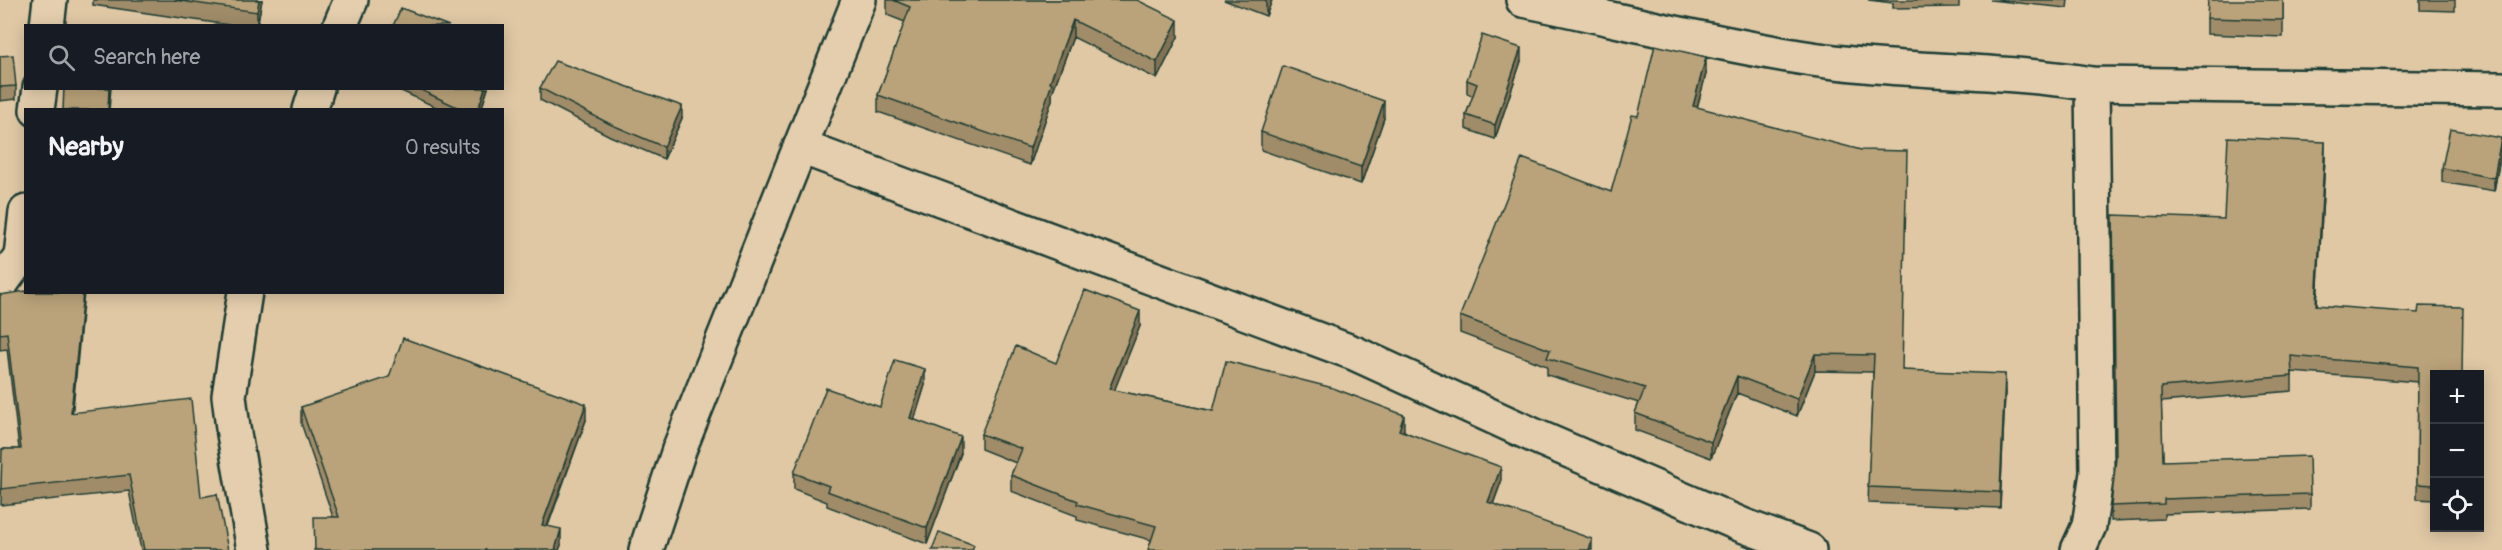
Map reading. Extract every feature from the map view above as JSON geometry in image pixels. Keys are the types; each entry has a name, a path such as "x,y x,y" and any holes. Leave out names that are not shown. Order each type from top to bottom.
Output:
{"street":[{"path":"47,24 50,0"},
{"path":"341,24 351,0"},
{"path":"646,550 679,450 860,0"},
{"path":"1523,0 1799,57 1910,69 2041,75 2092,84 2502,89"},
{"path":"2078,550 2089,526 2097,473 2092,84"},
{"path":"37,108 40,90"},
{"path":"311,108 316,90"},
{"path":"801,147 1354,353 1655,488 1742,525 1809,550"},
{"path":"0,285 21,256 24,230"},
{"path":"245,294 230,396 232,428 254,550"}],"building":[{"path":"174,0 259,0 257,12"},
{"path":"893,0 1137,0 1178,20 1157,62 1073,20 1050,82 1052,83 1030,148 878,95 910,7"},
{"path":"2208,0 2283,0 2283,20 2207,18"},
{"path":"401,8 444,24 394,24"},
{"path":"1482,35 1521,48 1495,125 1466,115 1477,84 1467,80"},
{"path":"1655,45 1706,57 1693,106 1861,150 1907,151 1902,370 2005,374 2000,492 1868,487 1874,355 1815,354 1797,399 1737,376 1711,442 1635,413 1645,388 1547,358 1550,350 1460,316 1522,158 1611,192 1632,115 1638,116"},
{"path":"13,55 16,86 0,87 0,56"},
{"path":"555,61 682,106 664,147 610,124 540,88"},
{"path":"1283,66 1384,101 1361,167 1261,132"},
{"path":"64,90 109,90 108,108 63,108"},
{"path":"421,90 484,90 479,108 459,108"},
{"path":"2450,129 2501,138 2494,178 2442,168"},
{"path":"2228,137 2325,142 2316,305 2418,313 2419,306 2463,307 2462,370 2430,370 2430,485 2417,484 2418,367 2291,356 2292,376 2161,387 2163,461 2309,456 2310,494 2164,499 2164,504 2111,506 2116,458 2113,215 2224,219"},
{"path":"1085,290 1140,311 1109,389 1213,411 1226,361 1333,388 1404,415 1399,430 1501,467 1488,502 1592,539 1589,550 1148,550 1156,526 1077,504 1078,501 1011,475 1022,449 981,434 1016,346 1056,363"},
{"path":"24,291 24,294 83,294 71,413 191,399 201,497 217,494 228,550 144,550 129,475 1,489 2,449 21,449 7,333 0,334 0,295"},
{"path":"403,338 586,404 542,525 561,529 555,550 315,550 314,517 339,517 301,407 389,377"},
{"path":"895,360 925,369 910,418 961,437 927,528 827,491 829,486 794,473 826,388 880,407"},
{"path":"939,532 974,545 972,550 932,550"}]}
